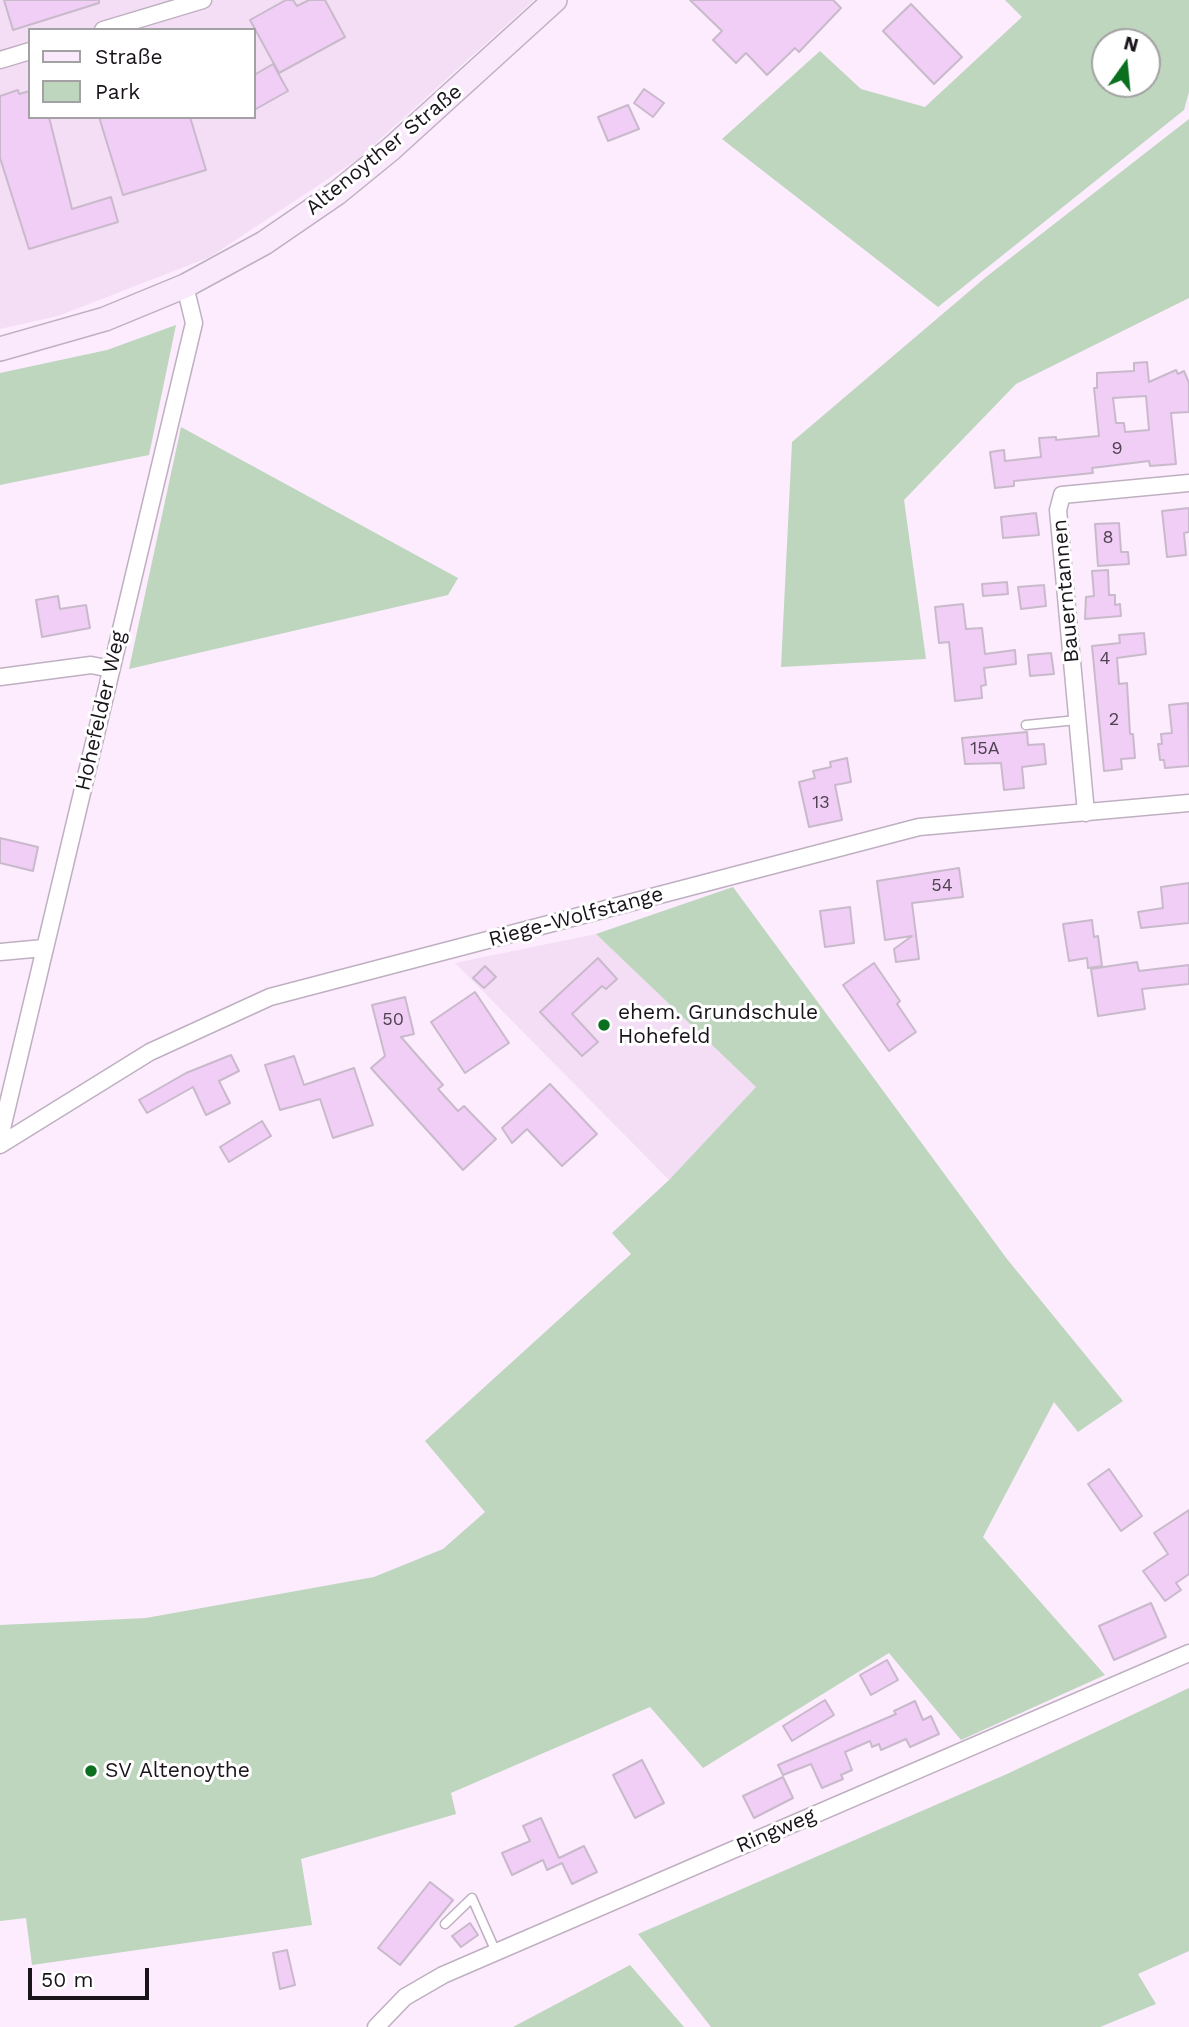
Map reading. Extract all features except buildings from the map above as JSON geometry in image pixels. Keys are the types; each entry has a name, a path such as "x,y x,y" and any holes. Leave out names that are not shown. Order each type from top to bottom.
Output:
{"main road":[{"name":"Altenoyther Straße","path":"0,349 105,319 185,286 264,243 337,193 445,103 555,0"}],"street":[{"path":"109,28 181,3 203,0"},
{"path":"0,61 28,52"},
{"name":"Hohefelder Weg","path":"0,1137 194,323 185,286"},
{"name":"Bauerntannen","path":"1086,813 1058,510 1062,495 1189,483"},
{"path":"0,677 91,665 111,669"},
{"name":"Riege-Wolfstange","path":"0,1145 149,1052 270,997 919,827 1189,803"},
{"path":"0,952 44,948"},
{"name":"Ringweg","path":"376,2027 405,1997 443,1975 1189,1653"}],"lane":[{"path":"1027,725 1077,720"},
{"path":"445,1924 472,1898 496,1952"}],"shaded area":[{"path":"0,0 534,0 358,159 210,257 58,316 0,329"},
{"name":"ehem. Grundschule Hohefeld","path":"596,934 756,1087 669,1180 455,963"}],"green space":[{"path":"1005,0 1189,0 1189,92 1184,110 938,307 722,139 820,51 861,89 925,107 1022,17"},
{"path":"1189,119 1189,298 1016,384 904,500 926,659 781,667 792,442 986,277"},
{"path":"176,325 149,455 0,485 0,373 107,350"},
{"path":"181,427 458,578 448,595 129,669"},
{"path":"733,887 1007,1259 1123,1401 1078,1432 1054,1402 983,1537 1105,1675 961,1740 889,1653 703,1768 650,1707 451,1793 456,1814 301,1859 312,1925 32,1965 26,1918 0,1921 0,1625 146,1618 374,1577 443,1549 485,1512 425,1441 631,1254 612,1233 669,1180 756,1087 596,934"},
{"path":"1189,1688 1189,1951 1138,1974 1156,2004 1100,2027 711,2027 638,1934 1007,1774"},
{"path":"630,1965 684,2027 513,2027"}],"place":[{"name":"ehem. Grundschule Hohefeld","path":"604,1025"},
{"name":"SV Altenoythe","path":"91,1771"}]}
